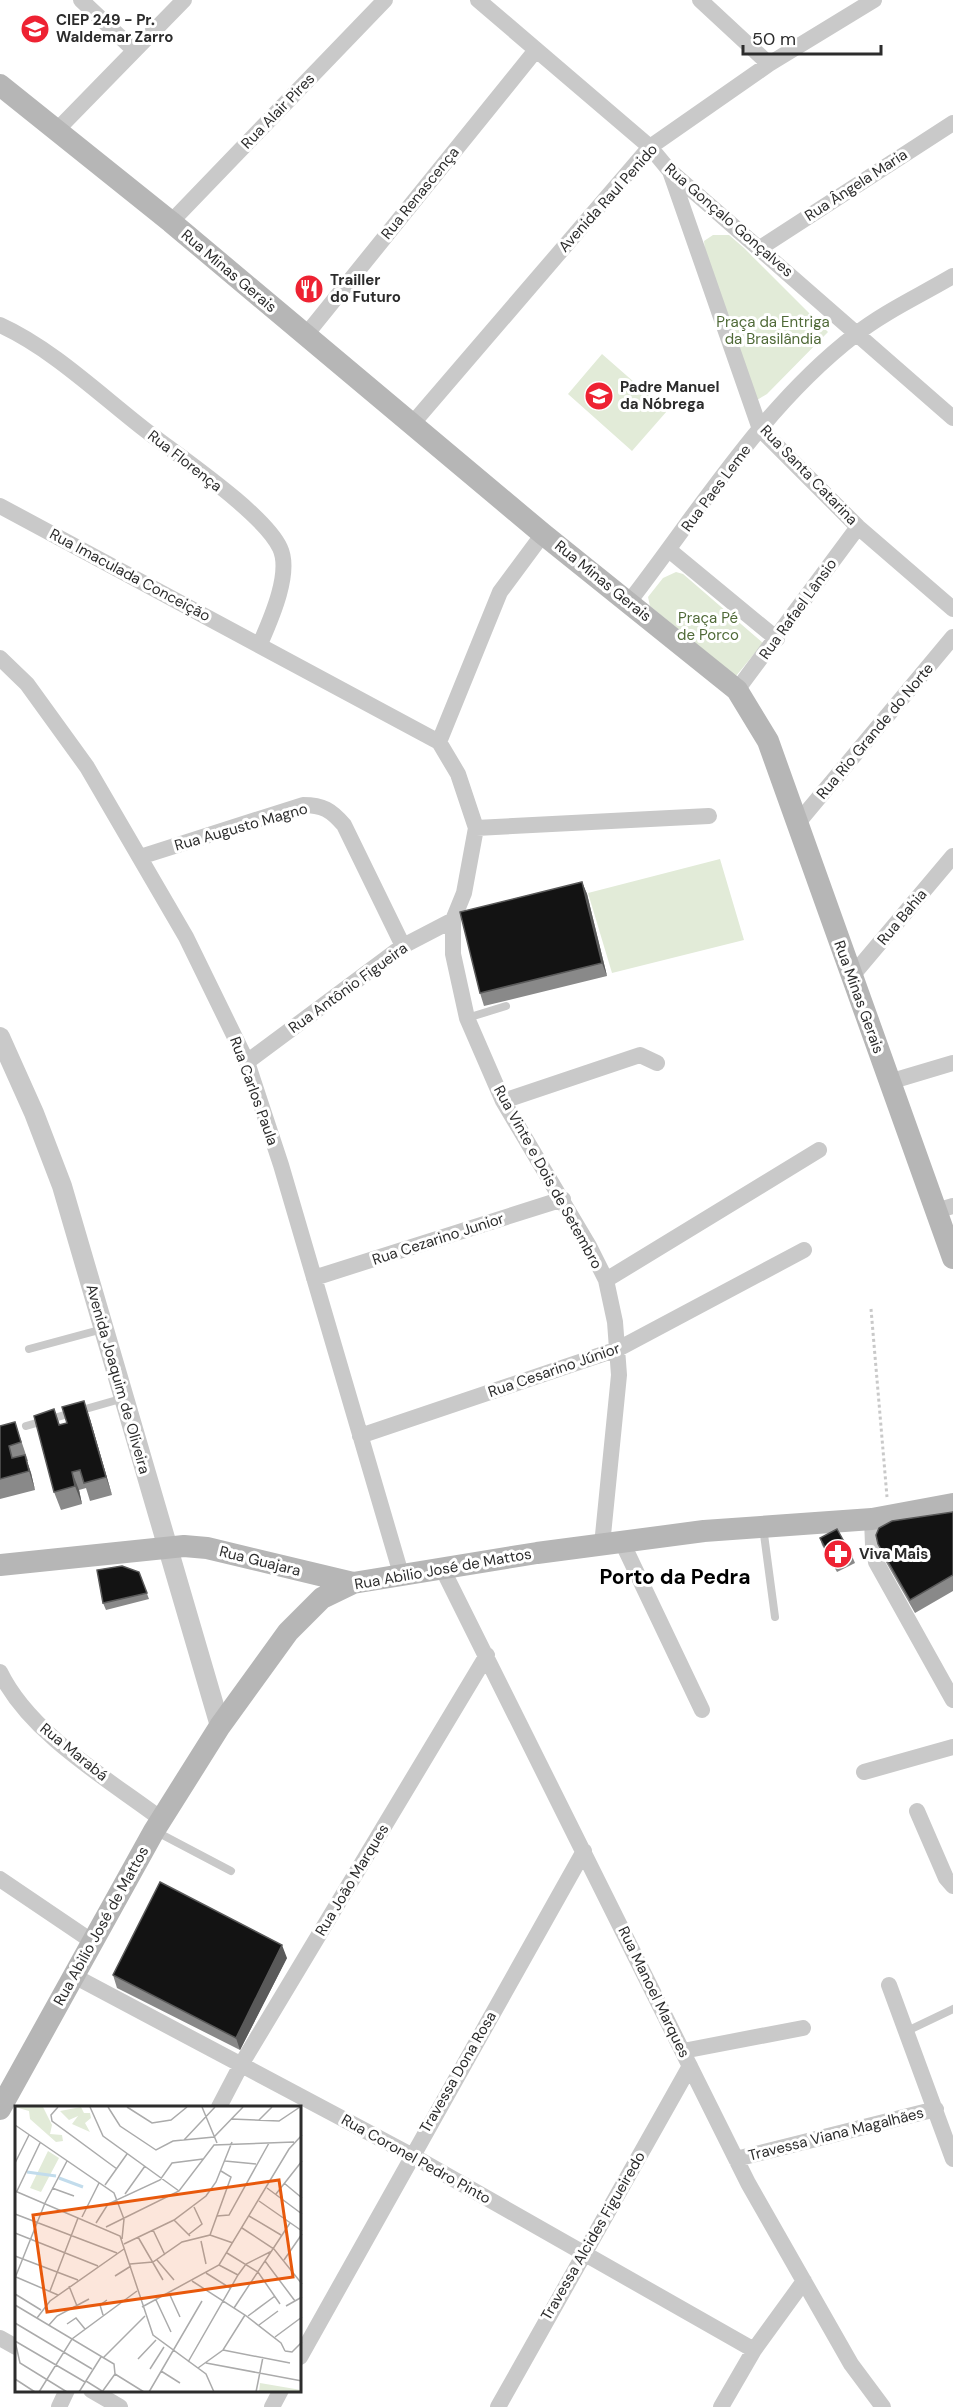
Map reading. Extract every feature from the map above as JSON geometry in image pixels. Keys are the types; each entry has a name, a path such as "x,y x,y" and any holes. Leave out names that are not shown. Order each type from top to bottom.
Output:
{"main road":[{"name":"Rua Minas Gerais","path":"0,85 171,222 543,534 737,690 768,741 889,1082 945,1209 953,1258"},
{"name":"Rua Abilio José de Mattos","path":"0,2109 158,1825 220,1726 288,1632 322,1598 353,1583 401,1574 612,1543 763,1526 880,1518 953,1504"},
{"name":"Rua Guajara","path":"0,1565 167,1546 207,1548 353,1583"}],"street":[{"path":"81,0 133,50"},
{"path":"57,130 184,0"},
{"name":"Rua Alair Pires","path":"171,222 385,0"},
{"name":"Rua Gonçalo Gonçalves","path":"478,0 650,147 669,170 953,418"},
{"path":"699,0 769,64"},
{"name":"Avenida Raul Penido","path":"413,423 650,147 769,64 874,0"},
{"name":"Rua Renascença","path":"305,336 536,50"},
{"name":"Rua Ângela Maria","path":"760,248 953,123"},
{"name":"Rua Santa Catarina","path":"669,170 760,429 858,527 953,609"},
{"name":"Rua Paes Leme","path":"629,602 777,406 857,333 953,276"},
{"name":"Rua Florença","path":"0,325 40,348 234,499 268,530 282,550 282,580 276,607 260,644"},
{"name":"Rua Imaculada Conceição","path":"0,506 260,644"},
{"name":"Rua Rafael Lânsio","path":"737,690 858,527"},
{"path":"260,644 439,742 500,592 543,534"},
{"path":"669,550 777,639"},
{"name":"Rua Rio Grande do Norte","path":"796,825 953,637"},
{"name":"Rua Carlos Paula","path":"0,658 27,684 56,721 140,856 186,937 247,1062 281,1165 401,1574"},
{"name":"Rua Vinte e Dois de Setembro","path":"439,742 458,774 476,828 464,893 453,920 453,954 467,1018 503,1101 563,1199 606,1280 618,1349 619,1375 612,1543"},
{"name":"Rua Augusto Magno","path":"140,856 303,805 320,805 332,811 344,825 403,946"},
{"path":"476,828 709,816"},
{"name":"Rua Bahia","path":"851,977 953,856"},
{"name":"Rua Antônio Figueira","path":"247,1062 403,946 453,920"},
{"name":"Avenida Joaquim de Oliveira","path":"0,1037 34,1113 62,1186 220,1726"},
{"path":"503,1101 640,1055 657,1063"},
{"path":"889,1082 953,1063"},
{"path":"606,1280 819,1150"},
{"name":"Rua Cezarino Junior","path":"314,1278 563,1199"},
{"name":"Rua Cesarino Júnior","path":"360,1436 618,1349 804,1250"},
{"path":"880,1518 873,1545 876,1562 953,1700"},
{"path":"612,1543 702,1710"},
{"name":"Rua Manoel Marques","path":"442,1568 487,1654 736,2159 851,2364 883,2407"},
{"name":"Rua João Marques","path":"220,2106 242,2063 487,1654"},
{"name":"Rua Marabá","path":"0,1672 29,1715 158,1825"},
{"path":"864,1772 953,1748"},
{"path":"917,1811 946,1878 953,1886"},
{"name":"Travessa Dona Rosa","path":"302,2353 411,2155 584,1851"},
{"path":"0,1879 93,1942"},
{"name":"Rua Coronel Pedro Pinto","path":"74,1976 242,2063 411,2155 754,2350"},
{"path":"889,1985 953,2159"},
{"path":"686,2059 802,2028"},
{"name":"Travessa Alcides Figueiredo","path":"498,2407 686,2059"},
{"name":"Travessa Viana Magalhães","path":"736,2159 936,2109"},
{"path":"721,2407 754,2350 804,2281"},
{"path":"0,2338 15,2346"},
{"path":"58,2407 66,2392"},
{"path":"93,2392 120,2407"},
{"path":"272,2407 280,2392"}],"lane":[{"path":"467,1018 507,1006"},
{"path":"29,1348 103,1329"},
{"path":"26,1426 125,1398"},
{"path":"763,1526 775,1617"},
{"path":"158,1825 231,1871"},
{"path":"907,2031 953,2008"}],"path":[{"path":"871,1309 880,1518"}],"green space":[{"name":"Praça da Entriga da Brasilândia","path":"713,235 729,235 828,332 767,394 757,400 705,251 704,241"},
{"path":"602,354 667,411 632,451 568,394"},
{"name":"Praça Pé de Porco","path":"676,572 683,574 763,643 736,676 650,606 648,597 663,578"},
{"path":"720,859 744,940 612,973 588,893"}],"building":[{"path":"582,882 602,963 480,993 460,912"},
{"path":"84,1401 106,1477 84,1483 80,1470 72,1472 75,1486 54,1492 34,1416 54,1409 59,1425 67,1423 62,1407"},
{"path":"15,1422 21,1442 9,1446 12,1458 25,1455 29,1471 0,1479 0,1426"},
{"path":"953,1512 953,1575 910,1600 878,1544 876,1535 879,1528 892,1521"},
{"name":"Viva Mais","path":"837,1529 852,1556 835,1566 820,1538"},
{"path":"122,1566 139,1572 147,1593 103,1603 97,1570"},
{"path":"160,1882 282,1945 236,2038 113,1975"}],"place":[{"name":"CIEP 249 - Pr. Waldemar Zarro","path":"35,29"},
{"name":"Trailler do Futuro","path":"309,289"},
{"name":"Padre Manuel da Nóbrega","path":"599,396"},
{"name":"Viva Mais","path":"838,1554"}],"district":[{"name":"Porto da Pedra","path":"675,1577"}]}
